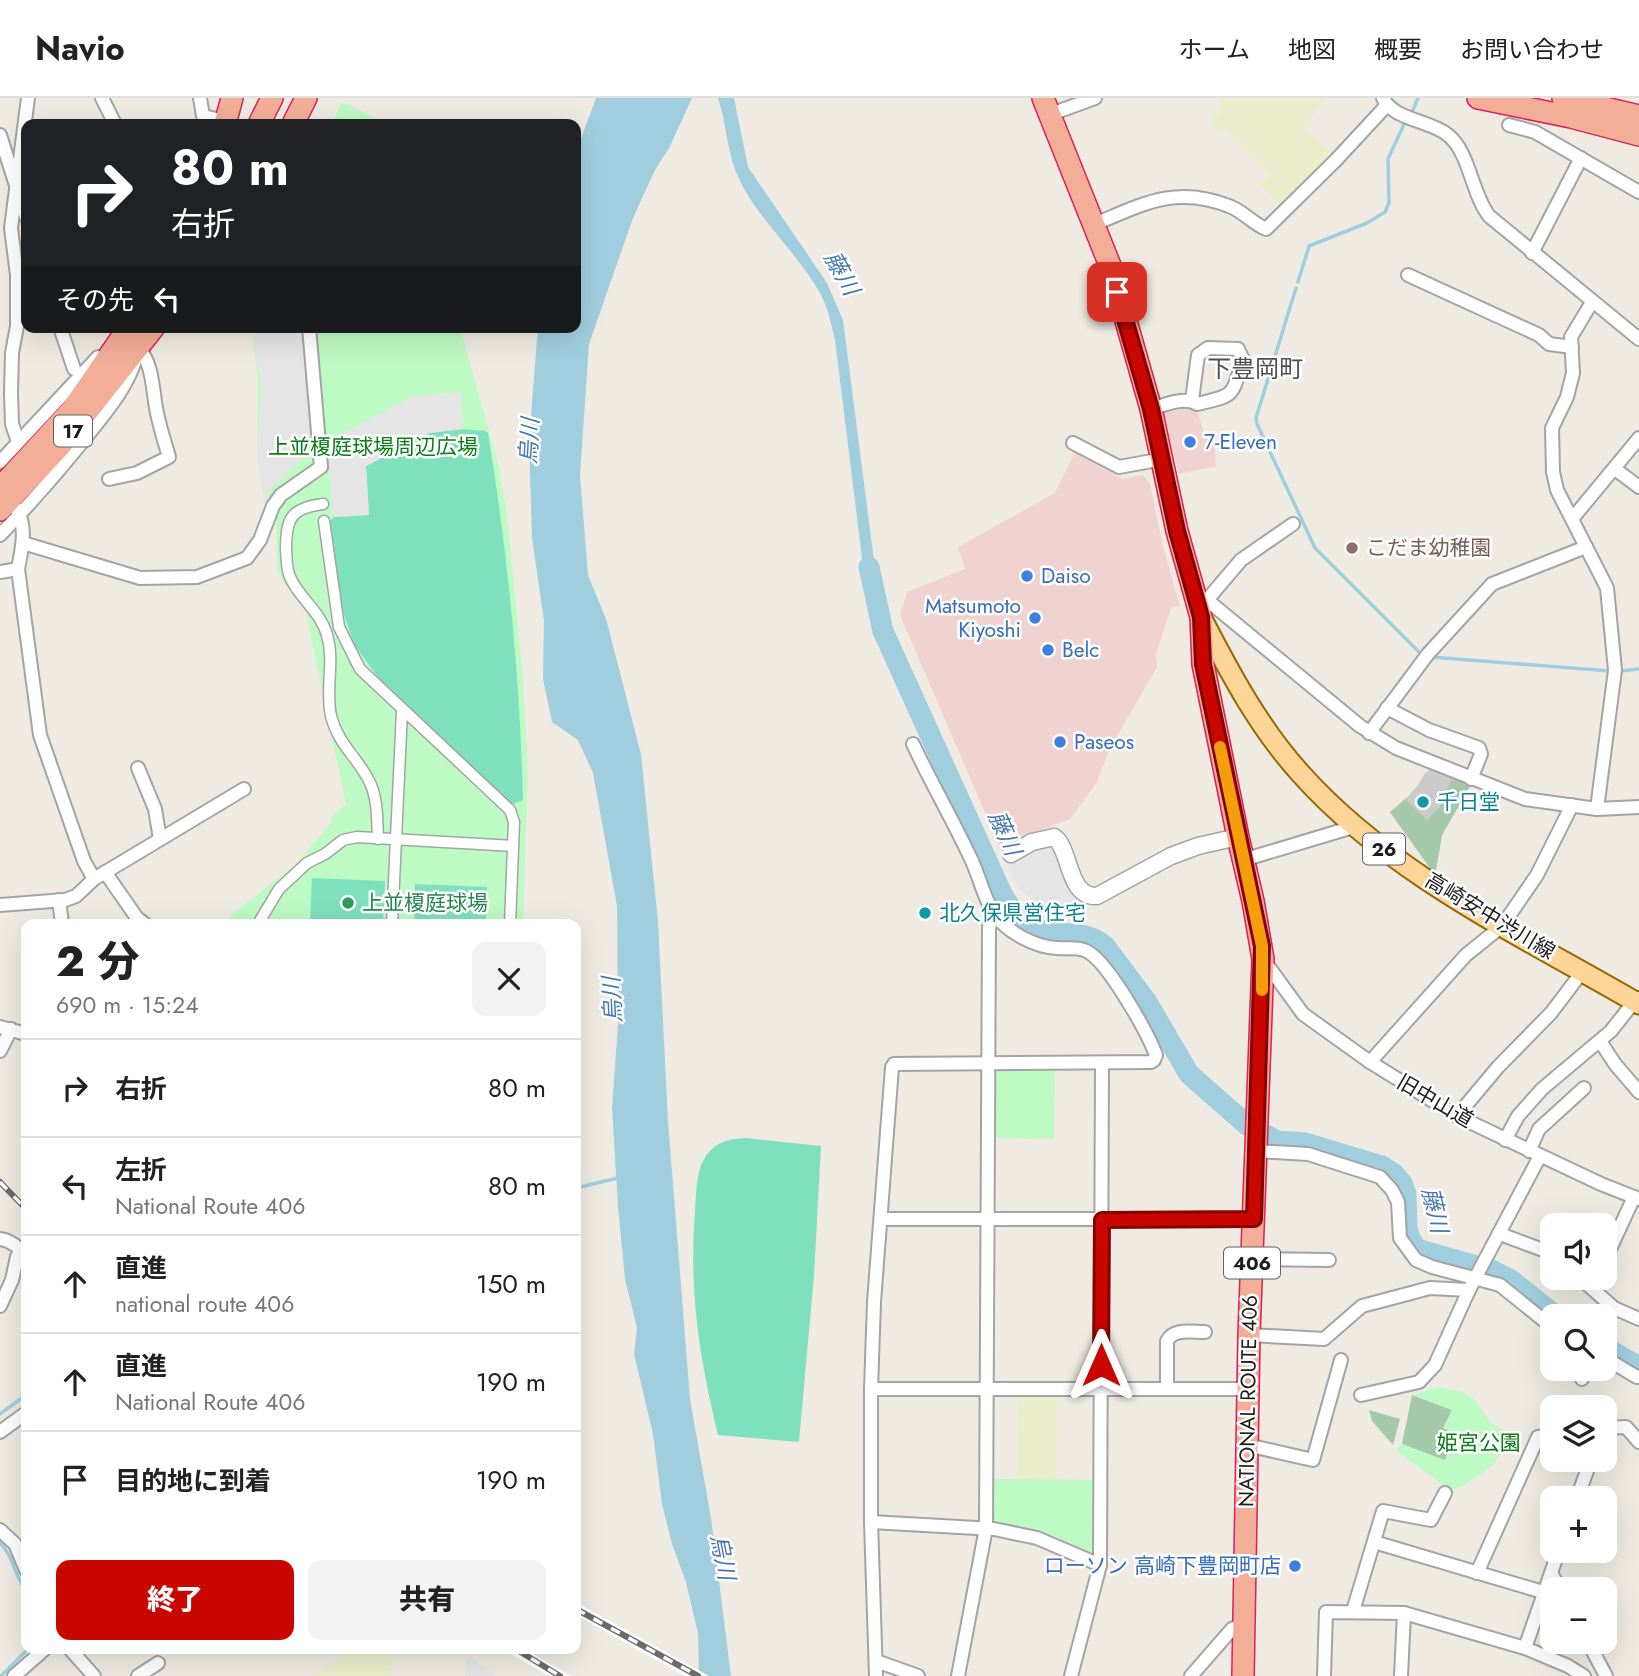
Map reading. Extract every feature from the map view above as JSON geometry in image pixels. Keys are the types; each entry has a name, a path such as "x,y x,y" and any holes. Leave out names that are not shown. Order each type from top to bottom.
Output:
{"highway":[{"path":"227,119 232,98"},
{"path":"262,119 272,98"},
{"path":"276,119 286,98"},
{"path":"296,119 306,98"},
{"path":"1478,98 1571,117 1639,135"},
{"path":"1563,98 1639,116"},
{"name":"406","path":"1047,106 1111,268 1151,409 1177,531 1202,607 1203,664 1263,959"},
{"name":"17","path":"74,407 125,333"},
{"name":"17","path":"0,488 140,337"},
{"name":"17","path":"12,510 140,337"},
{"name":"NATIONAL ROUTE 406","path":"1243,1676 1249,1335 1263,959"}],"main road":[{"name":"高崎安中渋川線","path":"1202,607 1239,687 1264,728 1301,775 1353,827 1425,878 1502,926 1582,972 1638,1000"}],"street":[{"path":"25,119 28,98"},
{"path":"102,98 112,119"},
{"path":"200,98 203,116 213,119"},
{"path":"1047,106 1095,98"},
{"path":"1095,224 1151,200 1176,197 1229,206 1266,229 1336,160 1383,101 1402,114 1438,128 1456,142 1482,206 1489,216 1639,339"},
{"path":"1509,125 1535,132 1639,192"},
{"path":"0,135 21,201"},
{"path":"21,149 16,185 7,211 21,272"},
{"path":"1532,253 1581,158"},
{"path":"1408,275 1539,335 1549,344 1572,347"},
{"path":"18,442 5,394 21,286"},
{"path":"1592,302 1571,337 1573,373 1567,397 1552,428 1553,472 1557,489 1607,588 1615,670 1597,809"},
{"path":"62,333 74,369"},
{"path":"0,462 83,375 117,333"},
{"path":"23,543 139,578 197,577 247,558 260,540 273,506 281,495 321,467 310,333"},
{"path":"109,479 137,473 169,457 156,410 151,372 140,337"},
{"path":"1208,348 1238,349 1243,360 1230,393 1226,397 1197,404 1192,400 1198,355 1208,348"},
{"path":"1151,409 1192,400"},
{"path":"1572,519 1639,438"},
{"path":"1073,443 1119,467 1163,459"},
{"path":"1615,469 1639,487"},
{"path":"323,504 298,510 290,519 286,529 287,565 290,577 323,623 330,653 328,690 331,715 341,743 371,785 377,813 378,839"},
{"path":"12,510 24,532 18,569 40,734 84,861 138,919"},
{"path":"0,534 12,510"},
{"path":"324,521 339,627 360,669 510,810 514,822 510,919"},
{"path":"1293,524 1241,560 1202,607 1369,733 1396,748 1525,799 1597,809 1639,807"},
{"path":"1369,733 1429,654 1492,584 1586,547"},
{"path":"0,572 18,569"},
{"path":"1387,708 1429,730 1479,748 1481,754 1471,779"},
{"path":"392,919 402,711"},
{"path":"876,1676 871,1521 871,1389 874,1302 892,1067 894,1064 1151,1062 1156,1055 1147,1033 1123,994 1090,953 1080,949 1049,947 1029,942 994,914 971,858 935,792 913,744"},
{"path":"138,768 155,809 160,839"},
{"path":"0,905 76,896 100,876 244,789"},
{"path":"1370,1062 1466,956 1502,926 1537,875 1572,805"},
{"path":"1243,860 1353,827"},
{"path":"261,919 279,889 307,863 344,840 357,837 513,846"},
{"path":"1011,854 1032,842 1054,837 1063,848 1070,874 1091,897 1171,856 1198,846 1238,837"},
{"path":"59,900 61,919"},
{"path":"958,1676 986,1528 989,926 994,914"},
{"name":"旧中山道","path":"1263,959 1303,1014 1370,1062 1457,1116 1534,1154 1637,1198"},
{"path":"1457,1116 1498,1067 1551,1013 1582,972"},
{"path":"1505,1140 1518,1116 1542,1089 1600,1041 1638,1000"},
{"path":"0,1051 5,1028"},
{"path":"1600,1041 1639,1092"},
{"path":"1071,1676 1100,1565 1102,1063"},
{"path":"1361,1395 1419,1382 1435,1365 1474,1280 1500,1234 1534,1154 1539,1129 1584,1088"},
{"path":"1256,1137 1380,1177 1392,1190 1398,1202 1400,1238 1416,1259 1432,1267 1500,1285 1540,1317"},
{"path":"1617,1237 1637,1198"},
{"path":"881,1219 1254,1219"},
{"path":"1500,1234 1540,1249"},
{"path":"0,1239 21,1251"},
{"path":"0,1307 12,1280 17,1257 21,1255"},
{"path":"1252,1259 1329,1260"},
{"path":"1249,1335 1324,1339 1362,1306 1430,1288 1474,1280"},
{"path":"1600,1290 1614,1307 1639,1319"},
{"path":"1167,1388 1167,1341 1170,1335 1176,1332 1205,1332"},
{"path":"1247,1445 1313,1460 1341,1360"},
{"path":"1617,1365 1637,1377"},
{"path":"871,1389 1248,1389"},
{"path":"0,1432 21,1417"},
{"path":"1617,1427 1626,1427 1639,1441"},
{"path":"1477,1573 1540,1437"},
{"path":"1353,1611 1383,1511 1431,1520 1445,1493"},
{"path":"871,1521 986,1528 1037,1538 1100,1565"},
{"path":"0,1530 15,1544 21,1558"},
{"path":"1374,1542 1540,1591"},
{"path":"1549,1577 1554,1563"},
{"path":"1551,1573 1553,1577"},
{"path":"1525,1648 1540,1601"},
{"path":"1324,1676 1326,1612 1353,1611 1404,1613 1525,1648 1568,1666 1584,1676"},
{"path":"1404,1613 1404,1675"},
{"path":"1191,1676 1232,1629 1244,1623"},
{"path":"13,1676 39,1654"},
{"path":"74,1654 94,1676"},
{"path":"1594,1654 1606,1676"},
{"path":"876,1661 918,1676"},
{"path":"138,1676 158,1663"}],"shaded area":[{"path":"253,333 303,333 311,439 307,454 269,491 265,505 257,458 261,385"},
{"path":"461,392 463,429 430,433 366,466 369,515 334,517 327,450 339,435 414,396"},
{"name":"7-Eleven","path":"1187,408 1197,410 1205,436 1215,449 1216,466 1179,474 1162,413"},
{"path":"1075,453 1123,479 1143,475 1150,484 1163,547 1180,606 1171,608 1156,654 1157,667 1110,748 1097,782 1070,819 999,845 900,615 907,592 965,569 958,547 1055,493"},
{"path":"1431,769 1470,786 1442,835 1435,875 1390,812 1401,804"},
{"path":"1051,843 1059,855 1063,876 1087,908 1081,915 1049,913 1019,889 1006,862 1014,861 1023,852"},
{"path":"471,1657 497,1676 465,1676 466,1658"}],"green space":[{"path":"1222,98 1325,98 1306,128 1335,155 1282,207 1260,186 1269,175 1233,138 1225,132 1211,128 1214,114 1219,115"},
{"path":"341,103 377,119 334,119"},
{"name":"上並榎庭球場周辺広場","path":"253,333 462,333 499,468 508,523 523,680 528,771 523,919 228,919 295,865 331,823 331,817 346,804 304,604 282,580 277,568 276,512 265,503 257,458 258,384"},
{"path":"463,429 488,433 501,525 516,662 523,800 511,805 379,679 354,644 340,603 330,521 334,517 369,515 366,466 430,433"},
{"path":"1456,780 1470,786 1442,835 1435,875 1390,812 1405,799 1427,820 1439,808 1451,781"},
{"name":"上並榎庭球場","path":"312,878 385,881 383,919 310,919"},
{"name":"上並榎庭球場","path":"415,884 487,887 486,919 414,919"},
{"path":"1001,1068 1055,1070 1054,1139 998,1138 994,1134 994,1075"},
{"path":"746,1138 821,1146 814,1275 799,1442 718,1435 701,1351 693,1269 698,1178 702,1163 715,1147 727,1141"},
{"name":"姫宮公園","path":"1437,1387 1463,1392 1476,1401 1490,1422 1511,1436 1493,1465 1450,1492 1396,1449 1402,1444 1445,1460 1456,1435 1443,1428 1452,1410 1412,1395"},
{"path":"1412,1395 1452,1410 1456,1435 1445,1461 1402,1444"},
{"path":"1018,1396 1057,1396 1056,1479 1017,1479"},
{"path":"1369,1410 1400,1419 1393,1445 1372,1421"},
{"path":"993,1479 1097,1480 1095,1553 1089,1556 998,1525 993,1519"},
{"path":"344,1654 391,1654 391,1676 313,1676"}],"water":[{"name":"烏川","path":"596,98 692,98 633,218 589,344 580,475 588,575 606,619 641,754 658,922 668,1121 690,1399 711,1518 731,1676 699,1676 698,1634 686,1582 672,1544 662,1504 653,1434 634,1354 637,1328 625,1279 618,1207 612,1108 618,1025 617,906 593,773 578,740 552,722 543,679 544,621 532,538 529,441 538,333 581,333 581,138"},
{"path":"718,98 734,98 748,167 827,283 843,320 877,584 874,593 863,566 835,340 827,310 811,278 764,219 744,188 733,163"}],"pier":[{"path":"581,1605 709,1676 685,1676 581,1618"},
{"path":"511,1654 533,1654 571,1676 549,1676"}],"waterway":[{"path":"1412,112 1418,98"},
{"path":"1298,282 1309,246 1367,223 1385,212 1389,203 1388,159 1405,122"},
{"path":"1296,288 1256,418 1257,424 1315,548 1423,656"},
{"name":"藤川","path":"869,567 883,631 1002,894 1019,917 1032,927 1088,937 1105,946 1147,1002 1189,1074 1247,1125 1277,1141 1305,1143 1382,1166 1402,1183 1406,1194 1407,1228 1417,1249 1491,1270 1511,1280 1541,1304"},
{"path":"1431,657 1610,671"},
{"path":"1620,671 1639,669"},
{"path":"581,1187 618,1178"},
{"name":"藤川","path":"1617,1354 1639,1367"},
{"path":"0,1414 21,1399"},
{"path":"0,1543 21,1582"},
{"path":"1,1676 23,1654"}],"railway":[{"path":"0,1182 21,1204"},
{"path":"581,1612 698,1676"},
{"path":"524,1654 560,1676"}],"slow traffic":[{"path":"1220,747 1262,946 1262,990"}],"place":[{"name":"7-Eleven","path":"1190,442"},
{"name":"こだま幼稚園","path":"1352,548"},
{"name":"Daiso","path":"1027,576"},
{"name":"Matsumoto Kiyoshi","path":"1035,618"},
{"name":"Belc","path":"1048,650"},
{"name":"Paseos","path":"1060,742"},
{"name":"千日堂","path":"1423,802"},
{"name":"上並榎庭球場","path":"348,903"},
{"name":"北久保県営住宅","path":"925,913"},
{"name":"ローソン 高崎下豊岡町店","path":"1295,1566"}],"district":[{"name":"下豊岡町","path":"1255,368"}],"route":[{"path":"1101,1365 1102,1220 1254,1219 1263,959 1203,664 1201,617 1177,531 1151,409 1117,292"}]}
